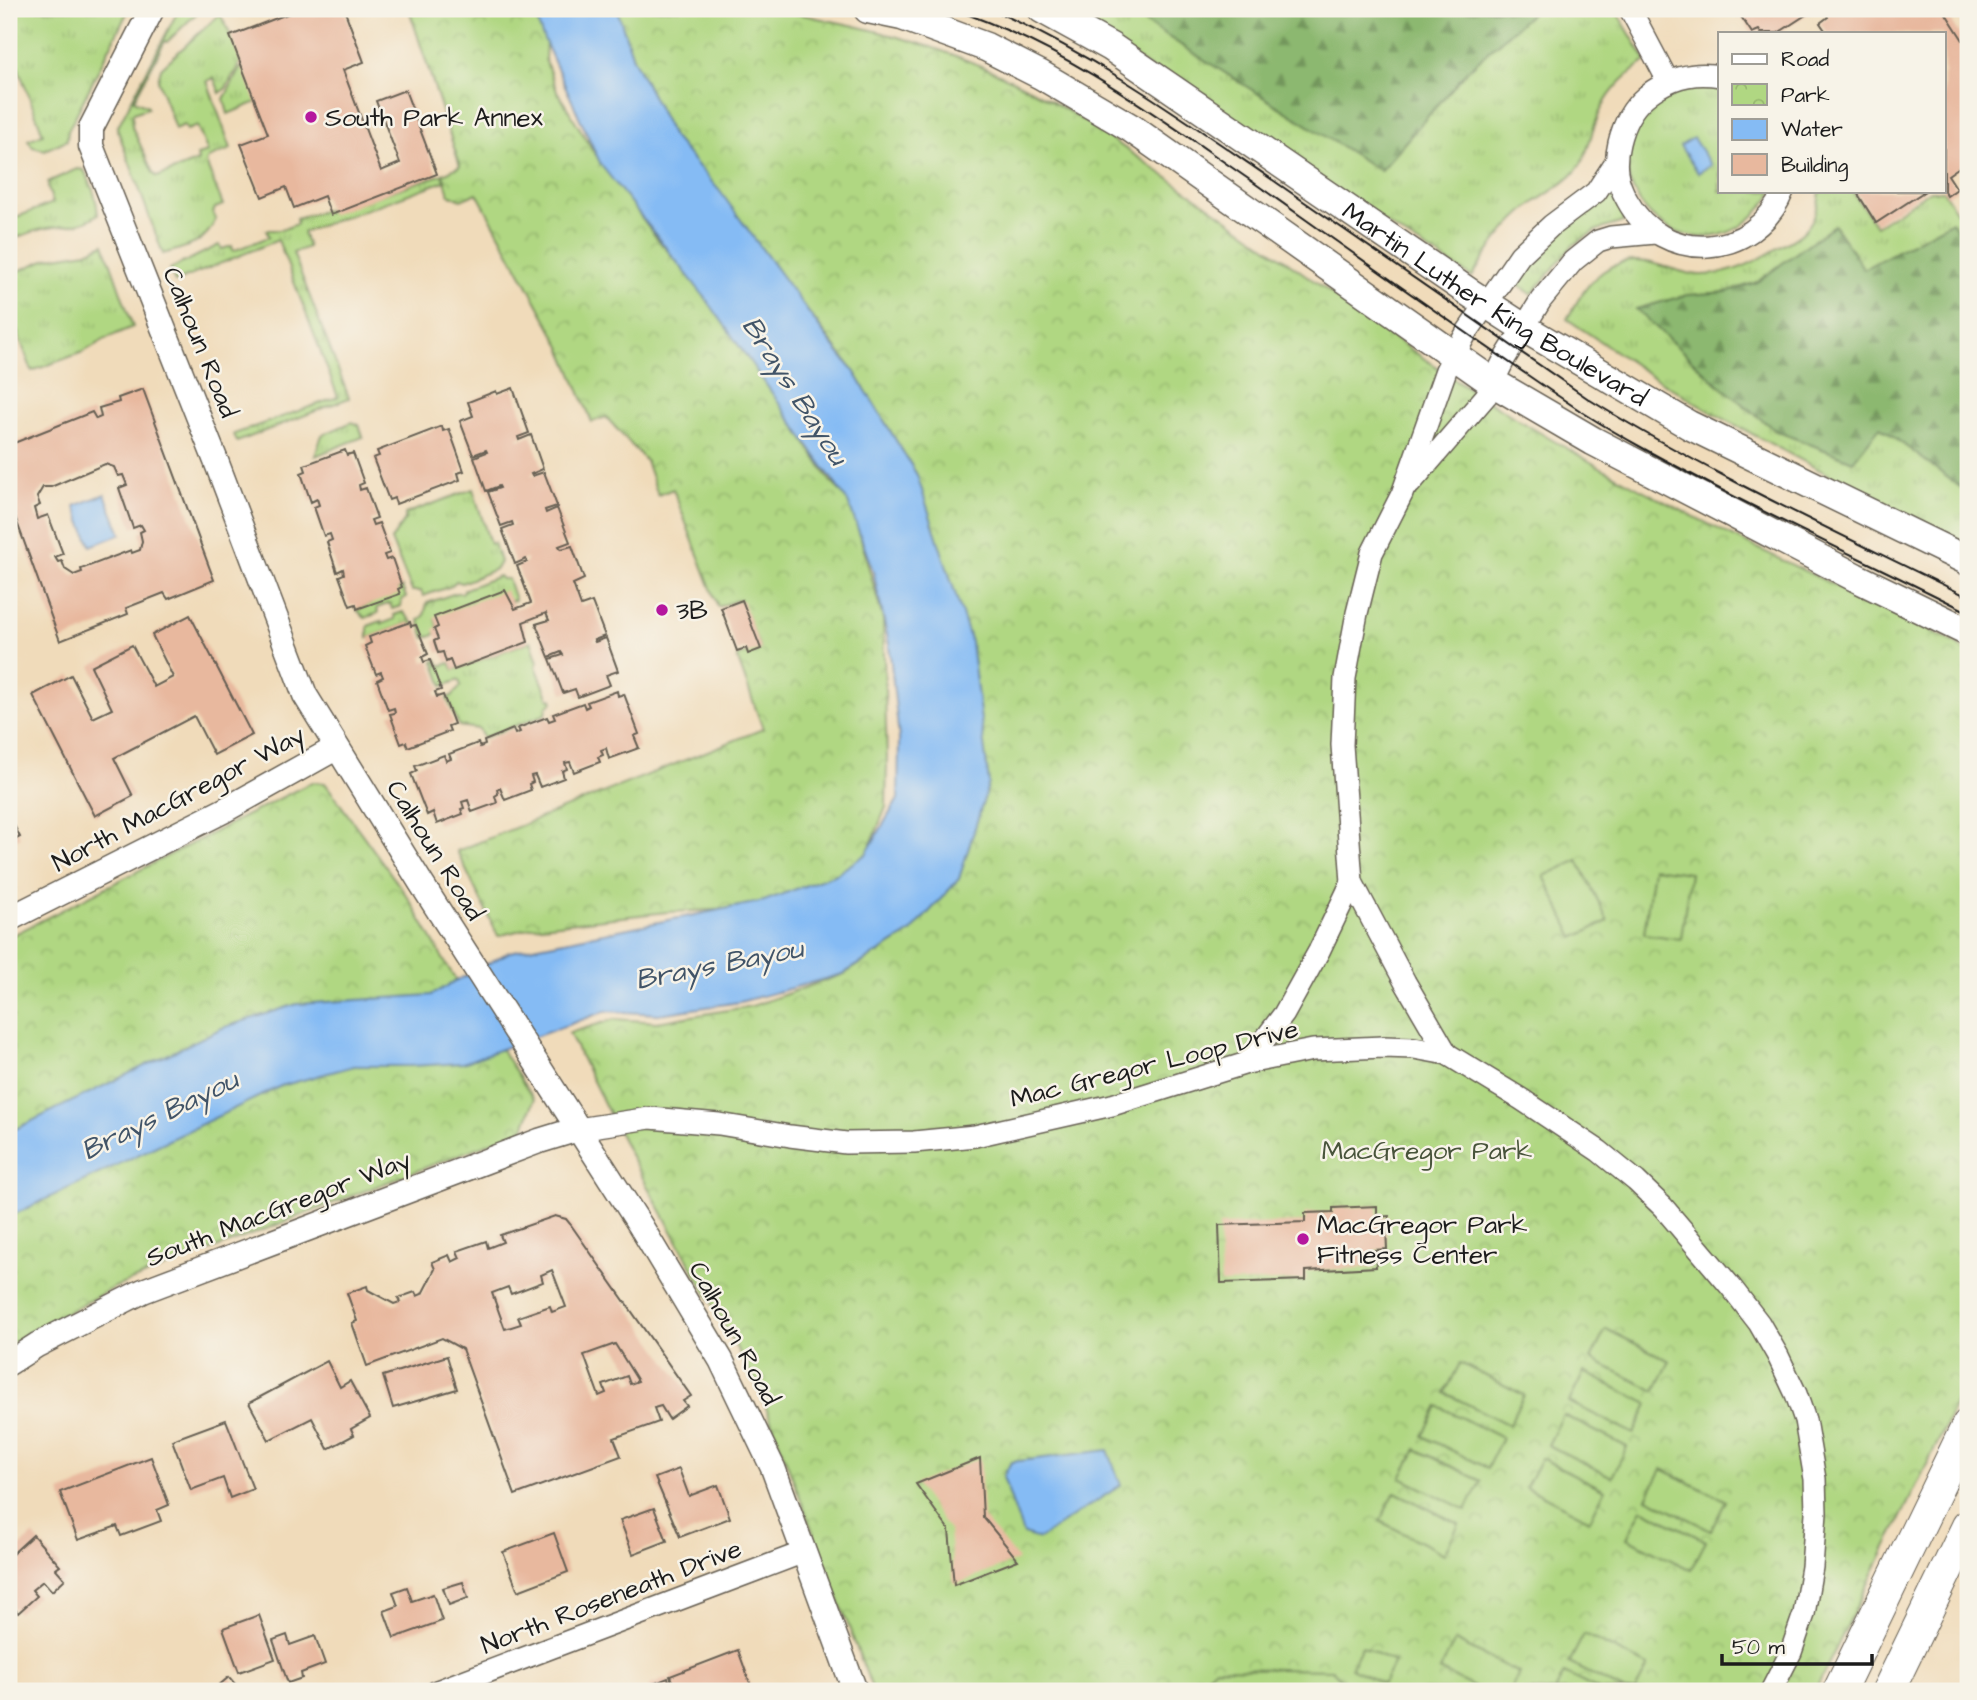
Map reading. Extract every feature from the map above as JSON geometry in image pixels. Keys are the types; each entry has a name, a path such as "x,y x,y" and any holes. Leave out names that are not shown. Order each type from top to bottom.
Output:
{"main road":[{"path":"868,9 902,16 986,47 1041,75 1131,128 1493,382 1593,441 1855,577 1968,632"},
{"name":"Martin Luther King Boulevard","path":"1042,9 1111,47 1524,328 1689,425 1968,561"},
{"path":"1839,1691 1968,1425"},
{"path":"1888,1691 1968,1526"}],"street":[{"name":"Calhoun Road","path":"152,9 91,128 91,146 305,695 421,884 640,1225 721,1360 773,1468 855,1691"},
{"path":"1630,9 1668,82"},
{"path":"1447,1054 1352,882 1342,745 1345,678 1357,613 1372,554 1402,494 1446,370 1520,255 1552,225 1596,192 1615,163 1621,133 1639,102 1668,82 1688,75 1718,76"},
{"path":"1615,163 1621,190 1641,222 1655,233 1681,245 1722,245 1742,238 1759,226 1773,211 1782,192"},
{"path":"1402,494 1486,396 1551,286 1584,251 1598,241 1611,237 1655,233"},
{"name":"North MacGregor Way","path":"9,919 223,811 337,748"},
{"path":"1247,1063 1284,1014 1319,951 1352,882"},
{"name":"Mac Gregor Loop Drive","path":"578,1129 650,1118 719,1124 846,1143 889,1144 975,1136 1112,1105 1247,1063 1313,1050 1350,1047 1414,1048 1447,1054 1599,1151 1636,1181 1663,1207 1731,1287 1759,1323 1778,1356 1805,1420 1815,1479 1816,1513 1812,1567 1804,1614 1791,1652 1770,1691"},
{"name":"South MacGregor Way","path":"9,1363 37,1345 143,1292 539,1141 578,1129"},
{"name":"North Roseneath Drive","path":"437,1691 804,1552"}],"green space":[{"name":"MacGregor Park","path":"730,7 782,11 901,38 997,73 1039,94 1095,128 1422,357 1509,414 1617,477 1728,534 1954,642 1968,653 1968,1373 1942,1434 1815,1691 873,1691 759,1389 627,1149 569,1033 615,1019 657,1022 752,1006 844,974 911,932 917,475 854,371 673,137 633,58 616,9"},
{"path":"9,9 129,9 68,131 67,140 45,150 33,147 28,140 43,134 9,43"},
{"path":"179,9 201,9 165,41 134,100 148,106 133,113 132,127 157,177 198,161 197,155 208,152 197,126 187,130 184,125 175,129 158,80 161,68 220,14 241,61 226,88 220,93 214,78 207,81 231,149 208,158 206,163 223,205 215,208 213,213 216,219 201,239 163,254 117,128"},
{"path":"409,9 539,9 546,41 545,59 557,91 594,152 655,236 732,327 831,482 850,500 883,619 886,807 867,854 821,890 760,908 667,912 532,927 498,936 457,851 763,729 737,657 760,648 740,599 718,607 673,489 658,495 646,461 606,417 592,422 561,347 477,193 461,200 449,194 443,174 460,166"},
{"path":"1061,9 1615,9 1646,61 1622,80 1604,103 1586,153 1576,171 1515,220 1492,247 1472,277 1396,230"},
{"path":"1124,9 1536,9 1468,70 1380,171"},
{"path":"243,67 257,102 228,114 224,99"},
{"path":"1683,85 1718,85 1718,192 1773,192 1743,224 1710,237 1679,233 1652,216 1633,190 1626,159 1633,127 1659,97"},
{"path":"77,169 84,170 87,175 98,214 80,223 38,230 9,241 9,220 53,203 48,182"},
{"path":"443,174 445,181 303,232 308,247 293,253 349,398 237,442 234,434 338,397 278,240 175,282 170,269 219,245 222,249 232,246 233,251 269,237 266,230 281,230 297,224 296,219 326,210 330,212"},
{"path":"1820,192 1853,192 1876,226 1928,192 1944,192 1968,228 1968,549 1711,412 1567,319 1582,293 1595,278 1611,267 1640,261 1699,275 1733,270 1753,262 1803,232 1814,217"},
{"path":"1606,194 1613,195 1625,215 1623,222 1595,231 1572,246 1532,294 1514,283 1532,257"},
{"path":"1952,221 1968,248 1968,493 1880,427 1853,461 1776,431 1719,385 1636,309 1687,295 1726,292 1757,282 1834,225 1864,269"},
{"path":"104,244 133,327 83,352 32,371 9,310 9,275 49,258 87,252"},
{"path":"352,422 359,425 363,437 315,456 322,435"},
{"path":"473,489 490,544 494,543 500,562 496,569 462,583 456,581 452,586 423,596 421,591 412,591 391,540 405,520 405,514"},
{"path":"499,576 508,579 515,600 435,619 440,632 425,638 419,620 424,616 427,603 462,593 465,589"},
{"path":"402,587 406,597 401,606 392,609 390,603 377,608 378,613 365,618 357,610"},
{"path":"403,612 415,625 411,627 409,623 368,638 368,626 395,619 394,615"},
{"path":"531,641 538,662 536,666 549,699 552,698 553,702 547,707 546,714 483,738 479,729 459,726 447,698 461,686 459,680 443,686 434,661 437,660 440,666 450,663 454,670"},
{"path":"312,782 325,783 409,899 446,964 534,1100 523,1130 115,1287 24,1335 9,1346 9,937"},
{"path":"1578,860 1608,921 1574,938 1544,876"},
{"path":"1653,868 1690,873 1681,939 1644,934"},
{"path":"1606,1329 1670,1361 1655,1391 1591,1359"},
{"path":"1460,1363 1524,1395 1509,1425 1445,1393"},
{"path":"1584,1372 1648,1404 1634,1434 1569,1402"},
{"path":"1438,1406 1502,1438 1487,1468 1423,1436"},
{"path":"1563,1415 1627,1447 1612,1477 1548,1445"},
{"path":"1416,1449 1481,1481 1466,1510 1401,1478"},
{"path":"1541,1458 1605,1490 1590,1520 1526,1487"},
{"path":"1662,1469 1726,1501 1711,1530 1647,1498"},
{"path":"1395,1492 1459,1524 1444,1554 1380,1521"},
{"path":"1642,1509 1706,1541 1691,1570 1627,1538"},
{"path":"1584,1634 1648,1666 1635,1691 1625,1691 1569,1663"},
{"path":"1455,1641 1519,1673 1510,1691 1481,1691 1439,1670"},
{"path":"1362,1646 1394,1662 1383,1684 1351,1668"},
{"path":"1215,1668 1332,1670 1352,1691 1190,1691"},
{"path":"1564,1673 1600,1691 1555,1691"}],"water":[{"name":"Brays Bayou","path":"533,9 617,9 633,58 673,137 719,190 854,371 917,475 971,642 989,783 959,879 911,932 843,974 740,1002 659,1014 606,1011 463,1063 354,1066 281,1086 9,1217 9,1132 222,1028 297,1004 431,995 509,952 764,901 836,874 866,854 898,799 899,739 889,644 873,571 848,502 707,300 601,165 542,35"},
{"path":"1693,138 1711,165 1698,173 1680,146"},
{"path":"105,494 121,534 91,546 75,506"},
{"path":"1108,1450 1121,1485 1039,1539 1023,1534 1003,1477 1011,1462"}],"building":[{"name":"South Park Annex","path":"300,9 344,9 364,62 343,70 381,171 400,163 376,101 405,90 437,174 331,215 324,196 294,208 286,187 262,197 241,144 268,134 230,36"},
{"path":"1736,9 1815,9 1780,32 1751,32"},
{"path":"1823,9 1943,9 1968,48 1968,161 1948,175 1957,189 1947,196 1945,192 1946,32 1826,32 1820,23 1828,17"},
{"path":"1857,192 1923,192 1876,223"},
{"path":"513,388 529,433 518,437 519,440 531,435 543,469 531,474 532,476 544,472 557,506 545,510 546,513 557,508 570,542 559,546 561,549 572,546 584,579 573,584 581,606 592,602 605,636 594,640 595,642 606,638 618,671 606,675 610,685 578,697 575,689 563,693 550,659 563,655 561,652 549,657 536,624 549,620 546,613 523,622 528,642 454,670 450,660 446,662 443,652 438,653 434,641 438,639 434,629 438,627 434,617 505,590 515,609 531,603 517,566 527,562 526,559 515,564 502,529 513,525 512,522 501,526 488,492 500,488 499,486 486,491 474,457 487,452 486,450 473,455 460,421 473,416 468,402 496,391 497,394"},
{"path":"143,389 214,580 168,599 164,593 126,608 128,614 60,641 9,500 9,445 92,412 96,419 101,417 99,408 119,402 118,398","holes":["105,464 114,467 118,476 123,475 127,485 119,488 133,528 141,525 144,530 140,532 140,550 132,553 131,550 81,569 82,572 74,575 55,557 63,554 48,515 37,519 34,508 40,505 37,497 43,487 51,487"]},
{"path":"442,426 443,431 449,429 464,471 458,473 460,480 396,504 394,498 389,500 373,458 379,456 377,451"},
{"path":"345,450 347,455 353,453 364,483 359,485 360,490 366,488 377,518 371,520 373,525 379,523 390,553 384,555 386,560 392,558 402,587 398,589 400,594 357,609 356,604 350,606 339,576 344,574 343,569 337,572 327,542 332,540 330,534 324,536 314,507 319,505 317,499 311,502 301,473 306,471 304,465"},
{"path":"742,600 761,649 748,654 746,648 737,651 721,608"},
{"path":"190,615 252,735 214,755 194,716 114,758 133,796 95,816 33,695 71,675 93,718 112,709 91,666 132,645 154,687 173,677 152,635"},
{"path":"410,622 411,626 416,625 428,654 422,657 424,662 430,660 441,690 435,692 437,697 443,695 454,724 448,726 450,731 408,747 406,742 401,744 390,714 395,713 394,708 388,710 377,680 383,677 381,672 376,674 365,646 371,643 369,637"},
{"path":"617,691 618,696 624,694 639,734 634,736 639,748 609,759 606,748 601,750 603,755 598,757 600,762 574,772 570,762 565,763 567,769 562,771 564,778 540,787 535,775 531,776 531,790 505,800 500,788 497,789 497,803 472,812 468,800 462,802 463,814 437,824 433,812 427,815 411,774 417,771 415,766 444,755 446,761 451,759 449,754 478,743 480,747 485,745 484,741 513,729 515,734 520,732 518,728 547,717 549,721 555,719 553,714 583,703 585,708 589,706 587,702"},
{"path":"9,815 20,837 9,843"},
{"name":"MacGregor Park Fitness Center","path":"1377,1206 1377,1217 1389,1216 1389,1228 1386,1228 1387,1249 1375,1250 1376,1267 1306,1271 1306,1280 1221,1283 1219,1225 1305,1222 1305,1213 1333,1212 1333,1208"},
{"path":"555,1216 566,1219 691,1396 683,1401 687,1406 669,1419 661,1406 654,1408 659,1422 614,1438 621,1456 515,1495 462,1349 442,1338 367,1366 352,1323 357,1321 347,1293 367,1286 368,1290 394,1304 400,1302 398,1298 415,1292 417,1296 422,1294 435,1269 432,1262 449,1255 452,1262 460,1258 457,1251 486,1241 488,1248 503,1242 500,1235","holes":["552,1270 566,1307 552,1312 550,1306 518,1317 521,1324 505,1329 492,1293 508,1287 511,1294 543,1282 541,1275","615,1344 638,1381 630,1384 627,1376 603,1385 606,1393 599,1396 584,1355"]},
{"path":"447,1356 457,1389 393,1408 383,1376"},
{"path":"327,1361 340,1387 350,1381 370,1418 351,1429 354,1435 328,1449 312,1418 269,1440 249,1403"},
{"path":"226,1420 253,1489 230,1498 223,1478 191,1490 172,1440"},
{"path":"151,1457 169,1505 157,1510 161,1521 121,1536 117,1526 78,1540 60,1492"},
{"path":"980,1458 983,1517 1018,1560 954,1585 949,1530 916,1484"},
{"path":"679,1469 689,1496 718,1485 730,1518 680,1537 655,1478"},
{"path":"654,1508 667,1541 633,1554 620,1520"},
{"path":"554,1533 568,1572 518,1591 503,1552"},
{"path":"33,1535 60,1566 56,1569 65,1579 52,1591 43,1581 32,1590 37,1596 18,1613 13,1607 9,1611 9,1557"},
{"path":"463,1582 468,1598 449,1605 443,1588"},
{"path":"407,1587 412,1601 433,1594 442,1621 394,1638 384,1611 398,1606 393,1592"},
{"path":"259,1615 275,1659 239,1672 223,1628"},
{"path":"287,1635 290,1645 315,1636 325,1664 301,1673 302,1678 288,1683 273,1640"},
{"path":"738,1650 751,1686 737,1691 676,1691 670,1676"},
{"path":"229,1677 241,1691 212,1691"},
{"path":"668,1678 673,1691 650,1691 648,1686"}],"tram line":[{"path":"952,9 1032,42 1143,107 1498,355 1614,432 1744,501 1968,612"},
{"path":"990,9 1067,47 1174,113 1590,400 1729,479 1968,597"}],"place":[{"name":"South Park Annex","path":"311,117"},
{"name":"3B","path":"662,610"},
{"name":"MacGregor Park Fitness Center","path":"1303,1239"}]}
